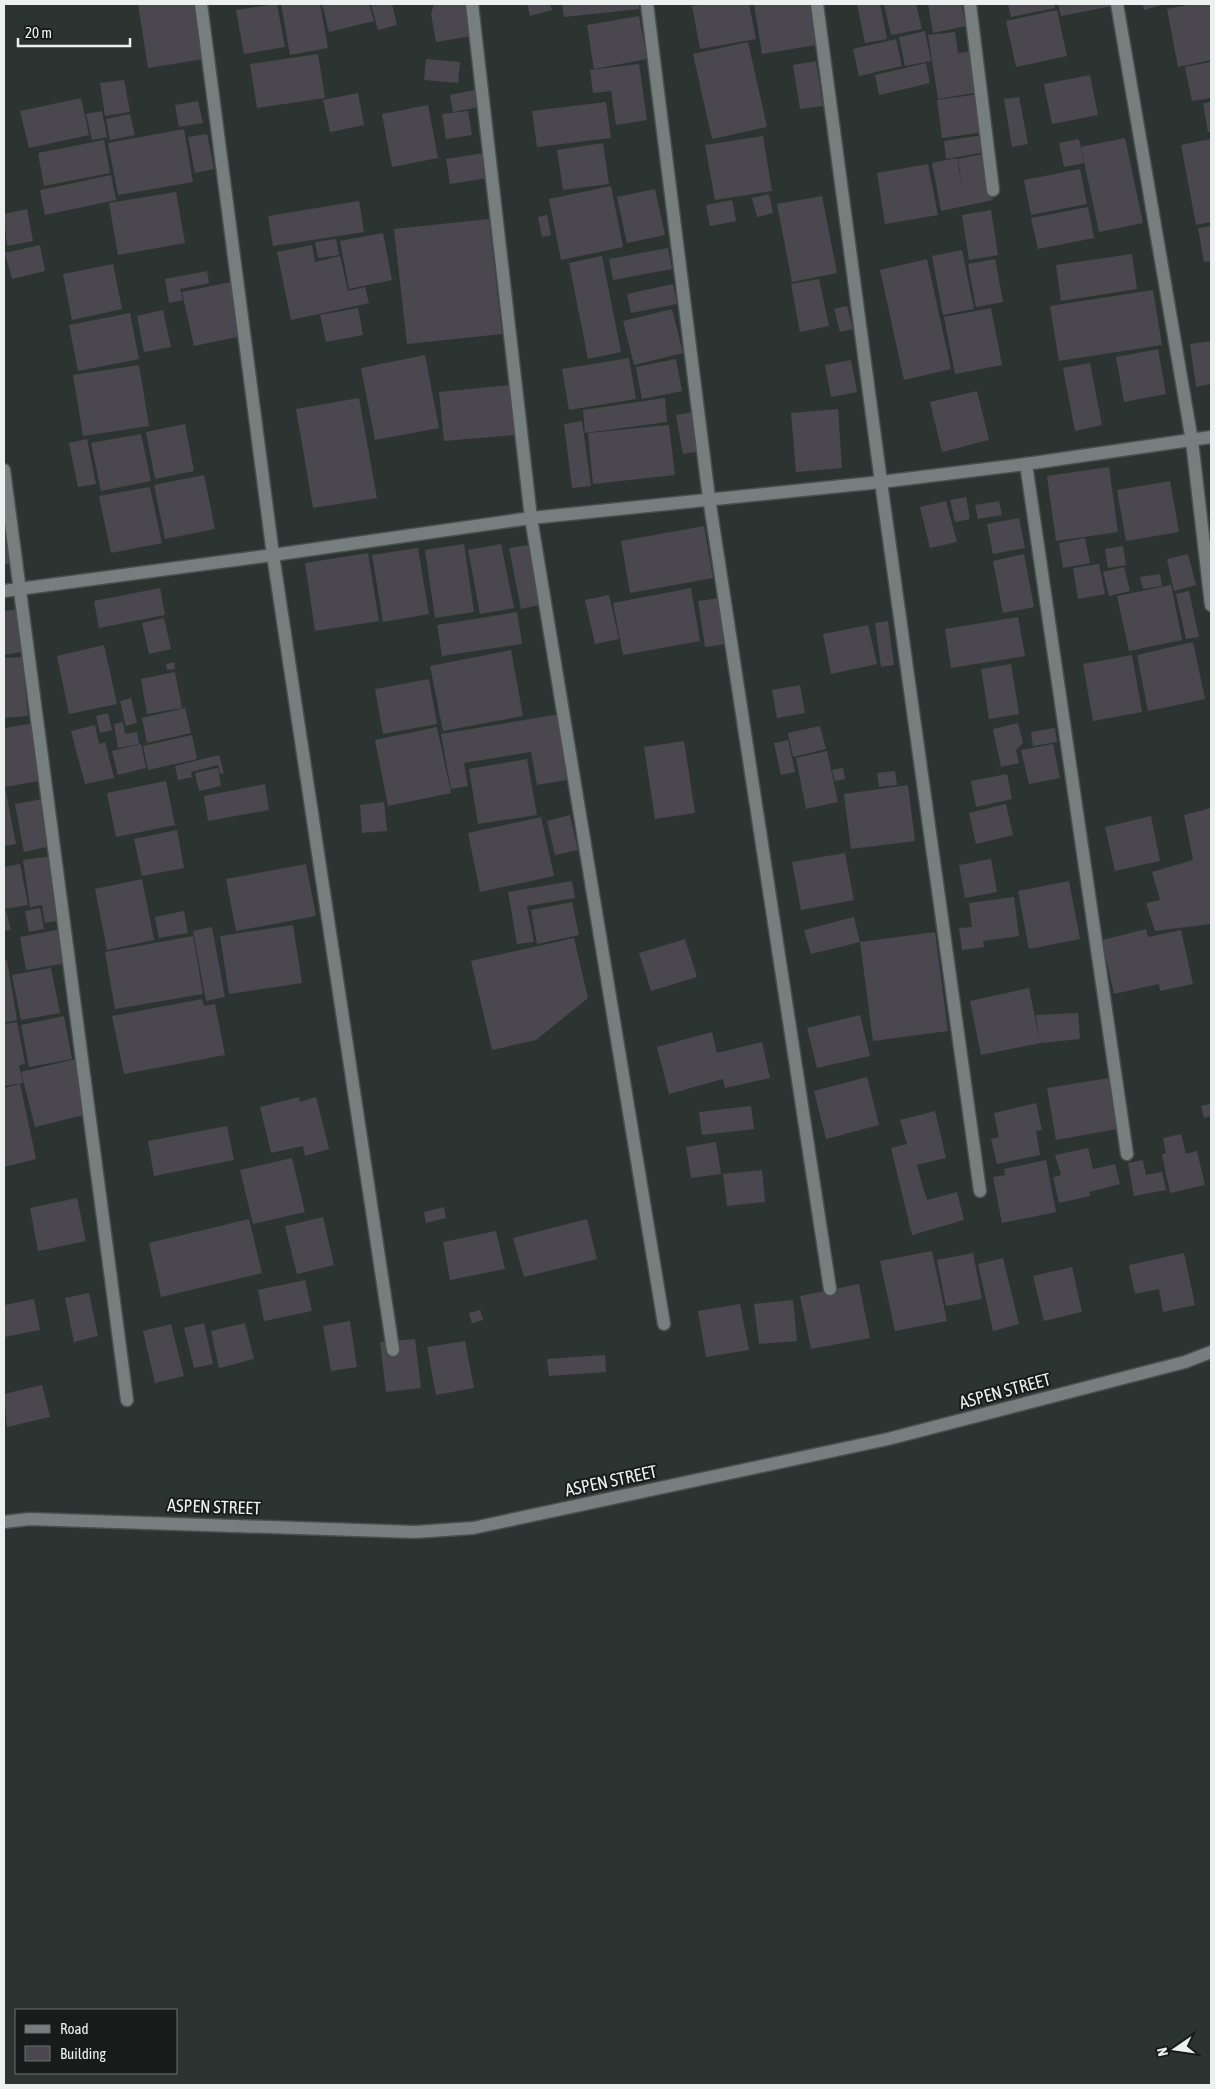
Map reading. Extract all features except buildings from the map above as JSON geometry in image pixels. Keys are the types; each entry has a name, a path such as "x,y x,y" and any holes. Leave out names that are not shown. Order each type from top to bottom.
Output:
{"street":[{"path":"202,4 273,555 393,1350"},
{"path":"472,4 530,518 664,1324"},
{"path":"647,4 709,498 830,1289"},
{"path":"817,4 881,482 980,1190"},
{"path":"970,4 994,190"},
{"path":"1117,4 1192,441 1211,605"},
{"path":"4,591 530,518 709,498 881,482 1026,464 1211,437"},
{"path":"1026,464 1127,1154"},
{"path":"4,470 127,1400"},
{"name":"ASPEN STREET","path":"4,1522 28,1519 415,1532 473,1528 888,1440 1185,1362 1211,1352"}]}
